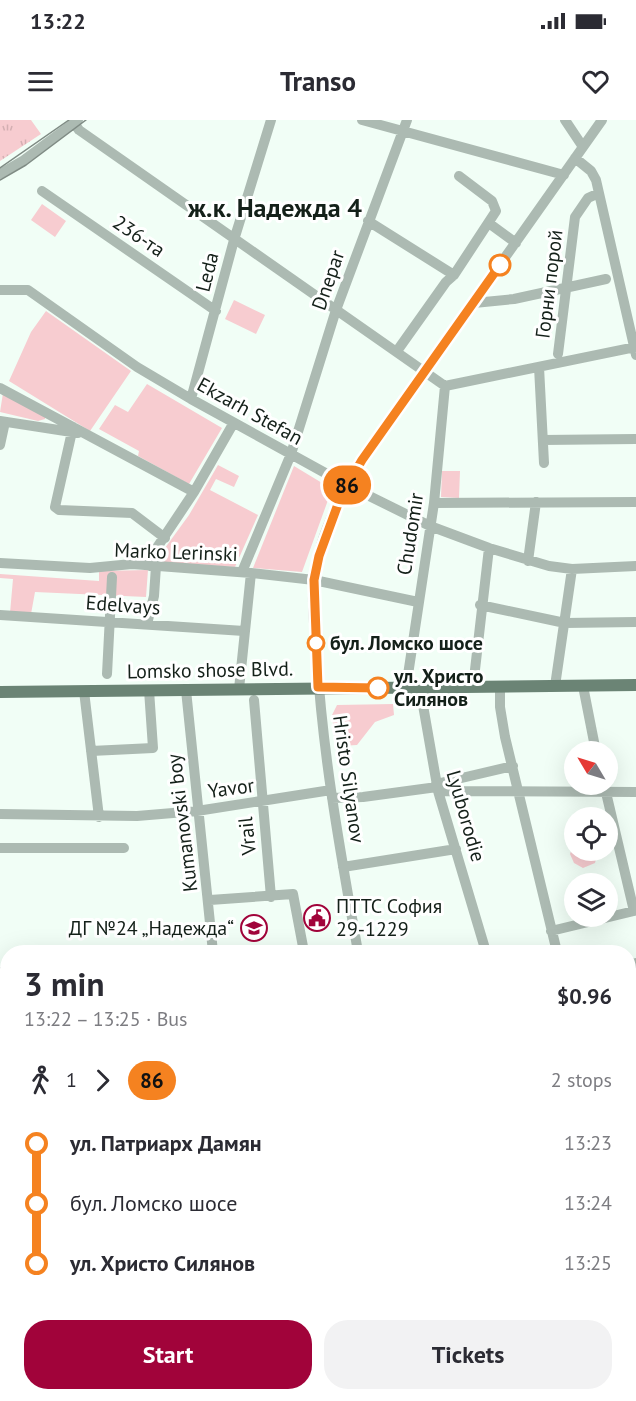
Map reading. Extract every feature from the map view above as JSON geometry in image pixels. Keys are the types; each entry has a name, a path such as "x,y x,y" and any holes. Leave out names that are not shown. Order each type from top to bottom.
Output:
{"main road":[{"name":"Lomsko shose Blvd.","path":"0,692 318,687 636,686"}],"street":[{"name":"Leda","path":"191,399 234,240 271,120"},
{"path":"362,120 564,175"},
{"name":"Dnepar","path":"246,573 291,454 336,310 407,120"},
{"path":"565,120 583,147"},
{"name":"Hristo Silyanov","path":"357,945 332,794 318,687 314,580 327,533 347,485 602,120"},
{"path":"0,174 24,160 76,122 79,130 445,386 636,347"},
{"path":"575,159 591,171 598,193 636,347 636,355"},
{"path":"397,351 446,282 454,275 490,224 496,211 496,205 459,176"},
{"name":"236-та","path":"42,191 216,311"},
{"name":"Горни порой","path":"558,354 575,217 588,198 598,193"},
{"path":"368,221 454,275"},
{"path":"490,224 516,243"},
{"path":"474,303 514,299 606,279"},
{"name":"Ekzarh Stefan","path":"0,290 28,290 137,367 233,424 430,526 528,561 572,569 636,567"},
{"path":"539,368 544,463"},
{"name":"Chudomir","path":"406,688 434,503 445,386"},
{"path":"0,388 194,492"},
{"path":"0,445 2,421 73,429"},
{"path":"147,624 154,596 151,559 194,492 233,424"},
{"path":"73,429 55,504 59,510 132,513 165,538"},
{"path":"543,440 636,439"},
{"path":"528,561 536,502"},
{"path":"434,503 636,502"},
{"path":"473,687 480,604 489,548"},
{"name":"Marko Lerinski","path":"0,563 90,568 132,564 246,573 314,580 418,603"},
{"path":"555,687 572,569"},
{"path":"239,689 246,573"},
{"path":"107,674 112,576"},
{"path":"480,604 565,623 636,622"},
{"name":"Edelvays","path":"0,615 244,631"},
{"path":"583,686 594,741"},
{"path":"500,687 500,707 555,945"},
{"name":"Lyuborodie","path":"420,688 437,787 484,945"},
{"path":"91,751 153,748 148,690"},
{"name":"Kumanovski boy","path":"186,690 197,811 210,900 213,945"},
{"path":"84,691 99,817"},
{"name":"Vrail","path":"254,700 271,897"},
{"path":"437,787 513,766"},
{"path":"437,787 520,793 564,791"},
{"name":"Yavor","path":"0,814 94,814 99,817 197,811 332,794 363,797 437,787"},
{"path":"618,790 636,792"},
{"path":"551,931 634,911 606,795"},
{"path":"0,848 124,848"},
{"path":"343,867 456,849"},
{"path":"210,900 293,894 303,945"}],"green space":[{"path":"0,120 31,120 41,134 0,161"},
{"path":"42,204 66,221 55,237 31,220"},
{"path":"234,300 265,315 256,334 225,319"},
{"path":"46,311 131,371 90,431 9,381 31,332"},
{"path":"147,384 222,428 189,484 138,456 139,451 99,429 115,405 128,412"},
{"path":"3,393 45,416 45,419 38,421 0,412"},
{"path":"218,465 239,476 234,487 216,479 210,490 258,515 235,567 158,562 157,559 189,515"},
{"path":"294,466 332,489 302,572 253,568"},
{"path":"442,471 460,471 459,498 441,497"},
{"path":"148,570 146,597 35,592 31,614 10,613 13,579 0,578 0,574 99,581 99,571"},
{"path":"393,704 394,715 375,722 357,745 341,746 335,743 332,715 337,705"},
{"path":"573,861 596,861 583,868"}],"tram line":[{"path":"0,168 69,120"},
{"path":"0,180 26,165 86,120"}],"bus line":[{"name":"86","path":"378,688 318,687 314,580 319,556 341,496 362,460 500,265"}],"place":[{"name":"бул. Ломско шосе","path":"316,643"},
{"name":"ул. Христо Силянов","path":"378,688"},
{"name":"ПТТС София 29-1229","path":"317,918"},
{"name":"ДГ №24 „Надежда“","path":"254,928"}],"district":[{"name":"ж.к. Надежда 4","path":"275,207"}]}
